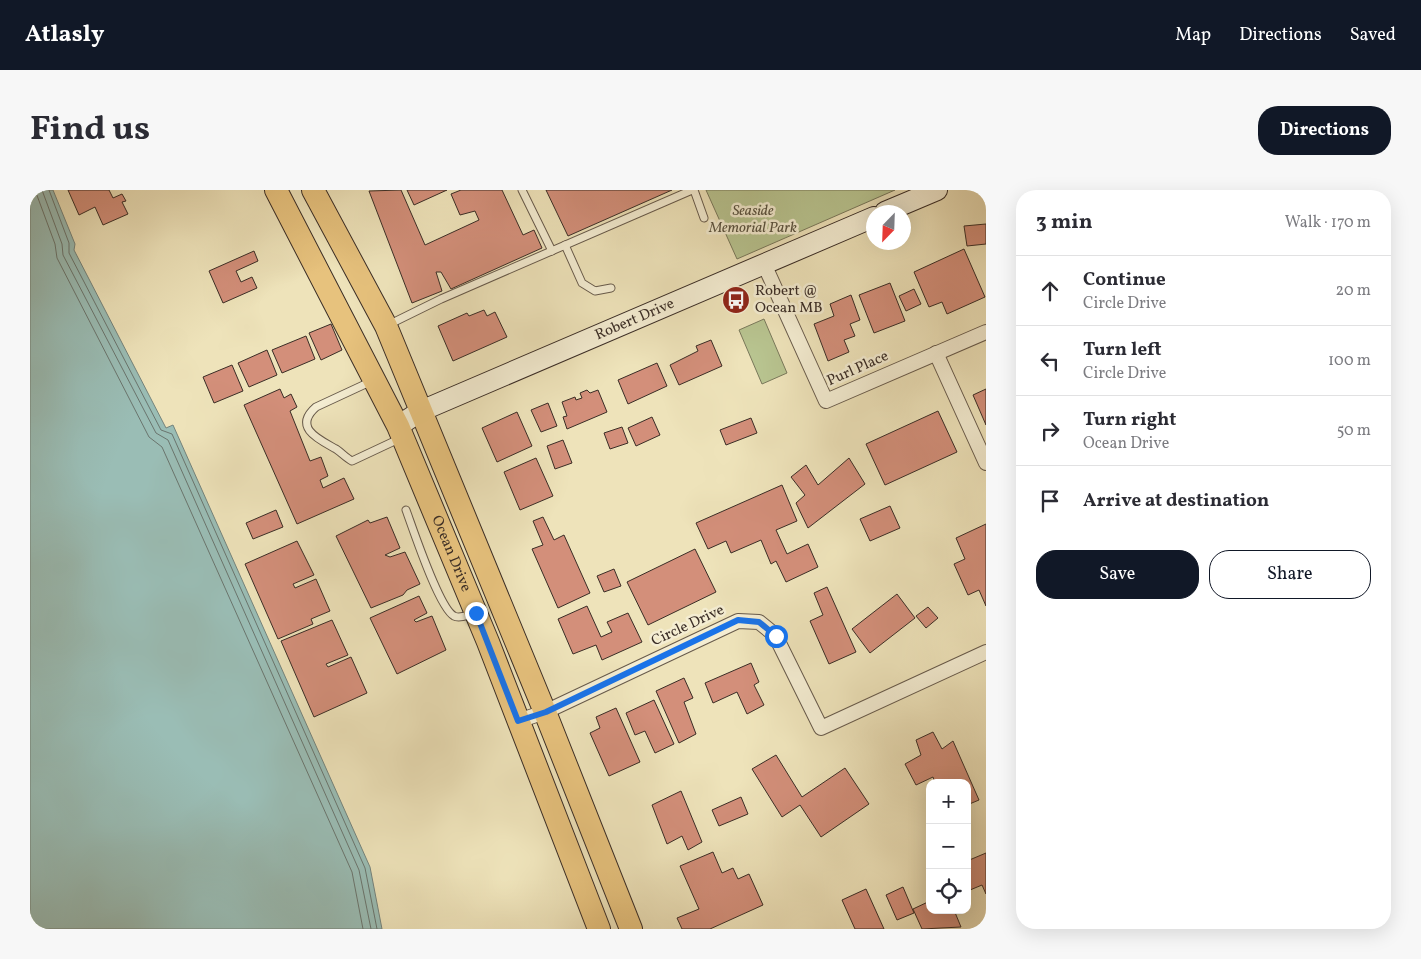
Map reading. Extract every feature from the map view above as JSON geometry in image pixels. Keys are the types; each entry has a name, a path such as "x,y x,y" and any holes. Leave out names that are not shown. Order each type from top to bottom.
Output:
{"main road":[{"name":"Ocean Drive","path":"276,190 400,431 476,613 597,926"},
{"name":"Ocean Drive","path":"313,190 386,326 546,712 628,921"},
{"path":"302,241 332,226"},
{"path":"476,613 498,596"},
{"path":"563,837 590,826"},
{"path":"597,926 628,921"}],"street":[{"path":"902,205 937,190"},
{"name":"Robert Drive","path":"400,431 421,411 866,220"},
{"name":"Purl Place","path":"764,264 826,401 986,332"},
{"path":"936,352 986,463"},
{"name":"Circle Drive","path":"518,721 546,712 738,620 759,622 776,636 821,728 986,652"}],"lane":[{"path":"522,190 552,251"},
{"path":"386,326 565,245 693,190 704,218"},
{"path":"565,245 582,283 595,291 611,288"},
{"path":"374,380 316,407 309,413 306,423 311,434 352,461 400,431"},
{"path":"406,510 441,600 453,616 460,617 476,613"}],"green space":[{"name":"Seaside Memorial Park","path":"706,190 895,190 737,259"},
{"path":"764,319 787,373 762,384 739,330"}],"water":[{"path":"30,190 53,190 75,244 74,250 166,428 173,425 370,867 382,929 30,929"}],"building":[{"path":"68,190 109,190 113,198 122,194 126,201 122,202 128,214 103,225 95,207 79,215"},
{"path":"401,190 425,245 479,220 475,211 460,215 451,194 461,190 502,190 523,235 534,230 542,248 451,289 441,272 436,272 442,291 412,303 369,191"},
{"path":"407,190 447,190 414,205"},
{"path":"546,190 672,190 568,236"},
{"path":"986,224 986,244 967,246 964,226"},
{"path":"964,249 985,297 947,314 942,302 929,307 914,272"},
{"path":"254,251 258,261 236,271 241,282 252,277 257,288 223,303 209,271"},
{"path":"890,283 905,321 874,333 859,295"},
{"path":"914,289 921,304 906,311 899,296"},
{"path":"851,295 860,320 850,324 855,336 844,340 849,352 828,361 814,324 834,316 830,304"},
{"path":"484,310 487,316 495,312 507,337 453,361 438,326 467,313 469,316"},
{"path":"331,324 342,350 321,360 309,333"},
{"path":"306,336 315,359 282,373 272,350"},
{"path":"711,340 722,366 679,385 670,365 698,351 696,346"},
{"path":"267,350 277,375 249,387 238,363"},
{"path":"657,363 667,386 628,404 618,380"},
{"path":"232,365 243,391 214,403 203,377"},
{"path":"280,389 284,398 291,394 297,407 290,411 310,461 321,457 328,476 320,480 323,488 344,478 354,499 297,524 244,405"},
{"path":"986,389 986,425 973,395"},
{"path":"587,390 590,393 598,390 607,412 567,429 563,417 567,416 562,402 575,397 576,400 582,398 580,393"},
{"path":"548,403 557,426 541,432 531,410"},
{"path":"938,411 957,452 885,485 866,444"},
{"path":"517,412 532,446 497,462 482,428"},
{"path":"652,417 660,435 636,446 628,428"},
{"path":"751,418 757,433 726,445 720,430"},
{"path":"622,427 628,443 610,449 604,433"},
{"path":"563,440 572,463 555,469 547,446"},
{"path":"536,458 553,496 520,510 504,472"},
{"path":"849,458 865,484 808,528 796,503 805,495 791,477 806,465 818,485"},
{"path":"782,485 797,521 776,530 787,554 808,544 818,567 786,582 776,561 771,564 761,540 731,553 726,541 708,549 696,523"},
{"path":"890,506 900,528 870,541 860,519"},
{"path":"276,510 283,527 253,539 246,523"},
{"path":"387,517 400,548 385,555 390,557 405,552 420,584 407,590 403,595 371,608 336,536 368,520 370,523"},
{"path":"543,517 554,540 564,535 590,593 558,608 532,549 543,545 533,521"},
{"path":"986,524 986,606 979,590 968,595 954,564 965,559 956,538"},
{"path":"297,541 314,575 293,584 295,588 316,579 330,611 311,619 313,624 278,639 245,564"},
{"path":"695,549 716,592 648,625 627,582"},
{"path":"614,569 621,586 604,592 597,576"},
{"path":"827,587 856,652 829,664 810,621 823,615 814,593"},
{"path":"897,594 915,618 870,653 852,629"},
{"path":"419,596 427,613 414,620 416,622 432,616 446,650 397,674 370,618"},
{"path":"587,606 601,637 612,632 607,622 628,613 642,642 602,660 596,645 573,654 558,619"},
{"path":"928,607 938,618 926,628 916,616"},
{"path":"332,620 348,655 326,664 328,667 351,657 367,693 314,717 281,641"},
{"path":"751,663 759,682 754,685 764,705 747,714 737,692 713,703 705,683"},
{"path":"684,678 693,698 684,702 696,734 679,743 656,691"},
{"path":"654,700 674,744 655,753 645,731 635,735 626,713"},
{"path":"616,708 640,762 609,776 590,733 600,728 596,717"},
{"path":"933,732 942,749 953,741 970,779 934,779 933,777 916,785 905,764 921,755 916,740"},
{"path":"776,755 802,797 845,768 869,804 821,837 800,805 782,817 752,769"},
{"path":"971,782 979,800 971,803"},
{"path":"681,791 702,842 688,850 682,836 667,844 652,805"},
{"path":"741,797 748,814 719,826 712,810"},
{"path":"713,852 722,873 733,868 738,879 749,874 763,905 710,929 682,929 677,918 699,909 680,866"},
{"path":"986,853 986,894 982,885 971,890 971,859"},
{"path":"903,887 914,913 897,920 886,895"},
{"path":"866,889 884,929 855,929 842,900"},
{"path":"926,903 926,914 956,914 961,927 922,929 913,909"}],"place":[{"name":"Robert @ Ocean MB","path":"736,300"}],"route":[{"path":"476,613 518,721 546,712 738,620 759,622 776,636"}]}
